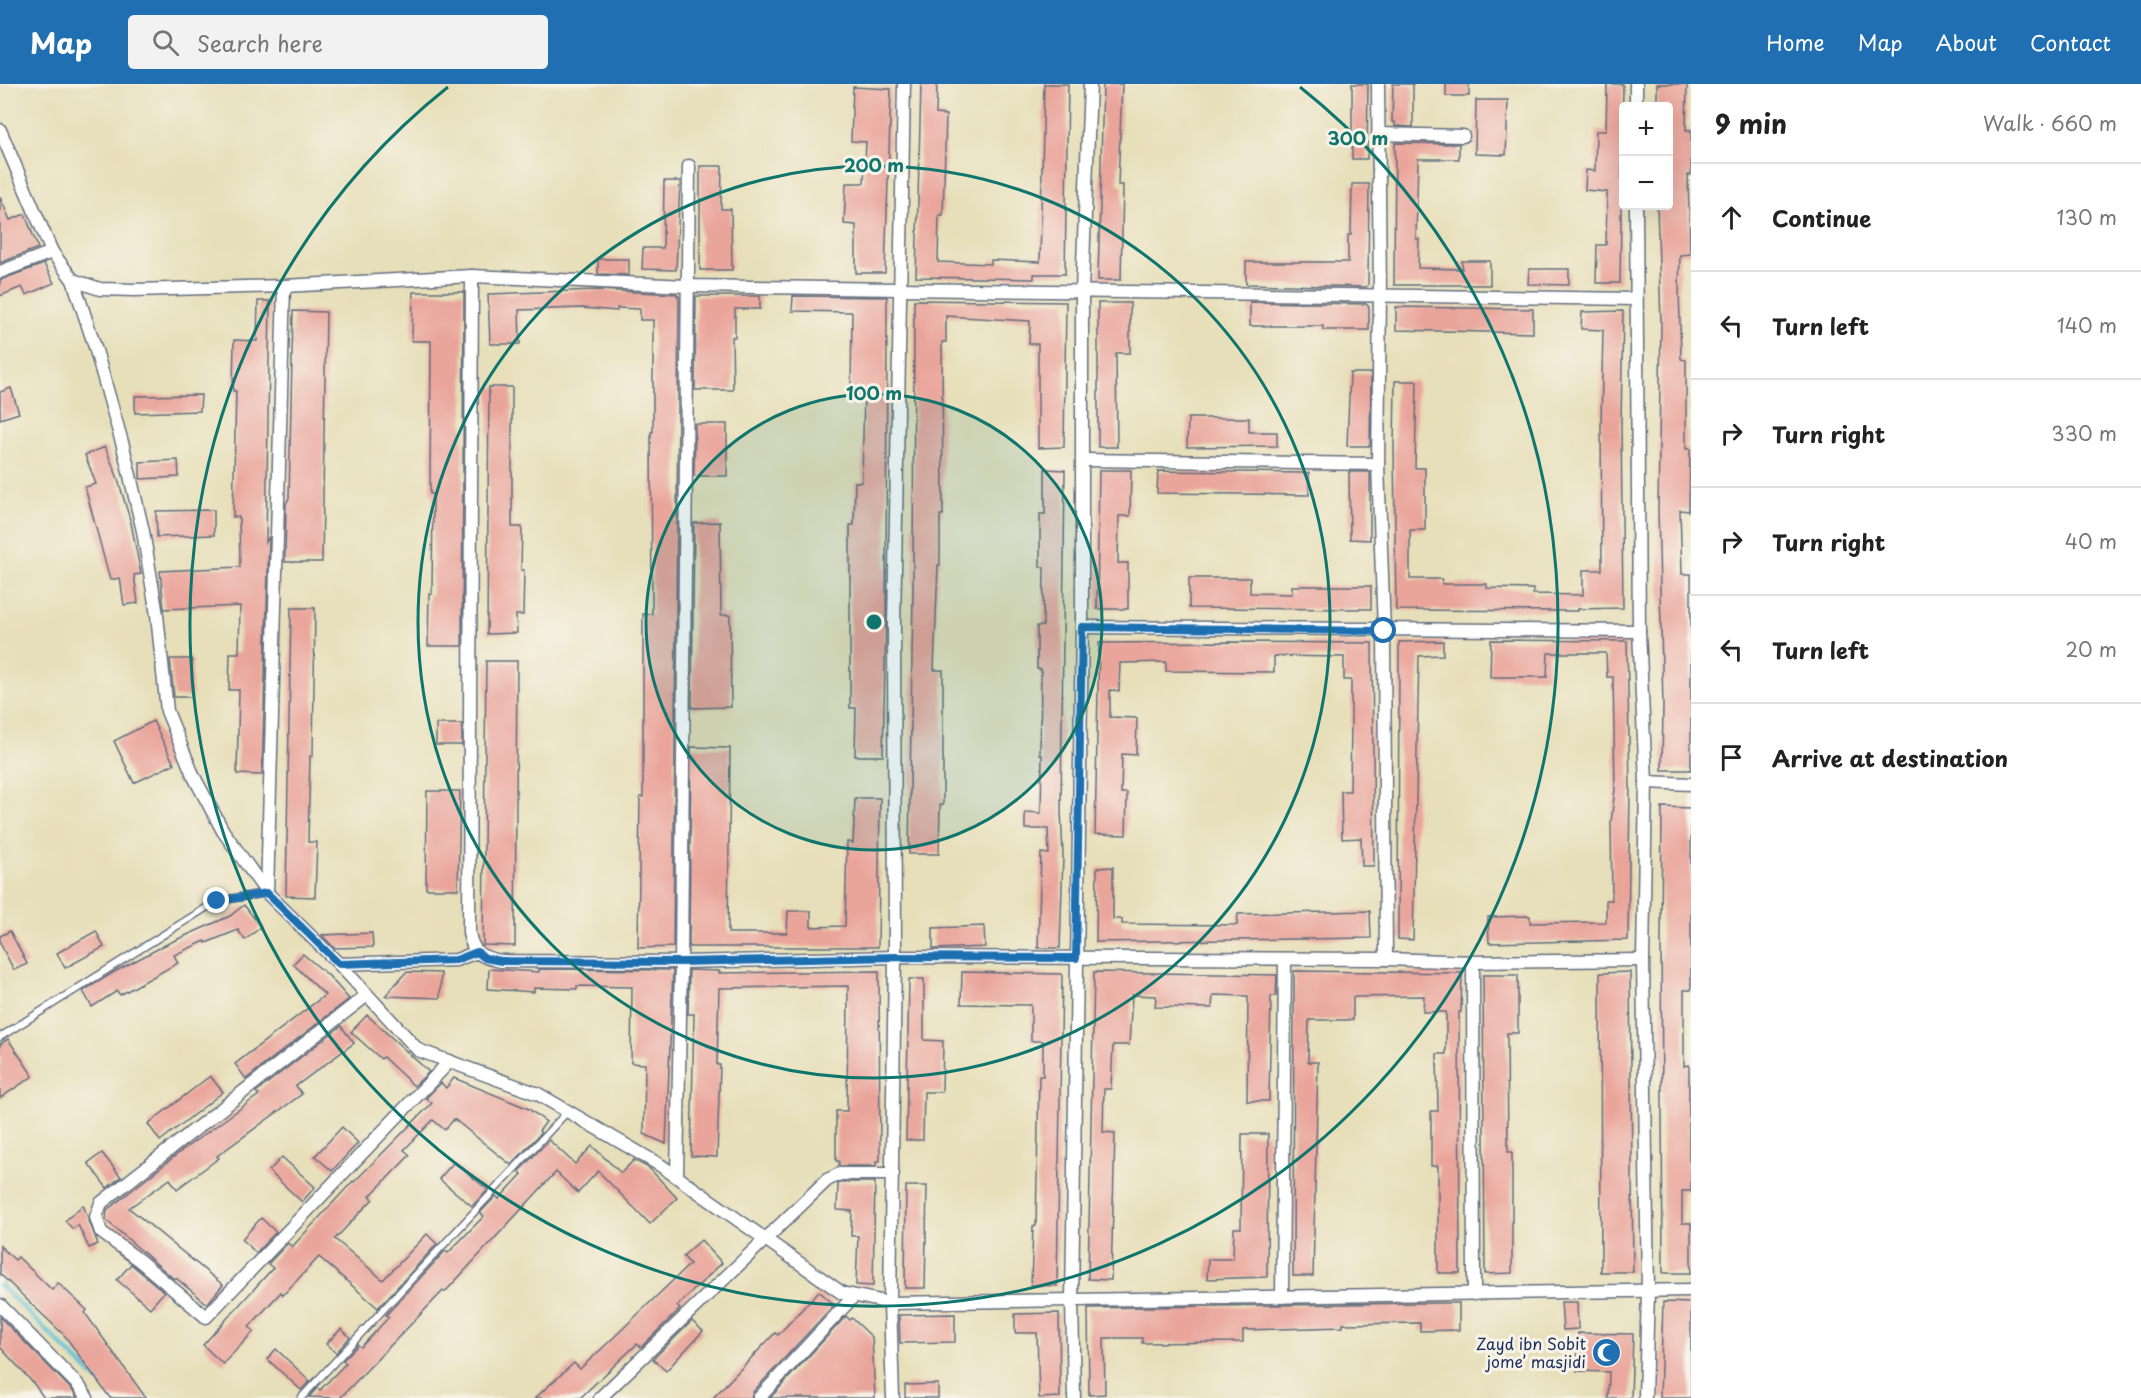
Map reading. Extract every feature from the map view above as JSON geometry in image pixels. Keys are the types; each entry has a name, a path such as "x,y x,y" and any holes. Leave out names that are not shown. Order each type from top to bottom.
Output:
{"street":[{"path":"893,1398 890,1303 895,957 894,624 904,84"},
{"path":"1074,1398 1072,1300 1082,627 1082,291 1090,84"},
{"path":"1378,84 1380,294 1378,464 1384,631 1386,958"},
{"path":"1636,84 1636,102"},
{"path":"0,130 52,252 73,280 120,435 143,531 157,615 167,711 193,775 223,831 267,893 339,964 418,1050 538,1094 677,1177 842,1293 890,1303 1691,1290"},
{"path":"1378,134 1463,136"},
{"path":"677,1177 689,166"},
{"path":"1636,210 1639,631 1646,782 1643,960 1648,1290 1644,1398"},
{"path":"0,272 52,252"},
{"path":"73,280 100,289 123,290 284,286 472,276 687,286 1636,299"},
{"path":"472,276 470,933 472,945 485,958 501,961 681,962 895,957 1386,958 1473,962 1643,960"},
{"path":"267,893 284,286"},
{"path":"1083,460 1378,464"},
{"path":"1082,627 1384,631 1639,631"},
{"path":"1646,782 1691,784"},
{"path":"339,964 456,960 477,952"},
{"path":"1282,1297 1285,959"},
{"path":"1473,962 1474,1294"},
{"path":"367,995 100,1203 96,1217 101,1232 140,1261 206,1317 450,1061"},
{"path":"600,1398 827,1180 840,1174 893,1174"},
{"path":"759,1398 854,1296"},
{"path":"1,1306 79,1386 87,1398"}],"lane":[{"path":"0,1037 217,901 267,893"},
{"path":"301,1398 568,1112"}],"building":[{"path":"921,84 937,84 936,114 946,115 943,215 939,215 938,262 991,264 991,260 1040,262 1044,84 1068,84 1065,274 1034,274 1034,279 916,277"},
{"path":"1103,84 1122,84 1118,185 1123,185 1121,280 1098,280"},
{"path":"1352,84 1368,84 1367,159 1352,159"},
{"path":"1393,84 1413,84 1413,127 1395,126 1395,122 1392,122"},
{"path":"1446,84 1469,84 1469,96 1446,96"},
{"path":"1607,84 1623,84 1623,102 1619,102 1620,283 1596,283 1597,245 1606,245 1607,192 1585,190 1586,170 1595,171 1596,131 1606,131"},
{"path":"1657,84 1687,84 1686,130 1691,130 1691,175 1688,175 1690,254 1680,255 1679,287 1681,359 1686,360 1686,449 1690,449 1689,511 1680,510 1682,574 1691,574 1691,770 1662,770 1663,705 1658,510 1661,322 1657,210 1673,210 1673,102 1657,102"},
{"path":"853,87 891,89 885,273 856,273 856,225 844,224 846,183 864,183 866,142 851,141"},
{"path":"1476,100 1508,100 1506,155 1475,154"},
{"path":"1395,143 1459,144 1459,159 1418,159 1416,239 1419,239 1418,268 1462,269 1462,261 1490,261 1490,285 1394,285"},
{"path":"700,166 722,166 721,209 731,209 732,270 700,270"},
{"path":"664,181 680,181 676,270 642,269 643,248 663,248"},
{"path":"1352,184 1369,184 1368,285 1366,287 1246,284 1246,262 1348,262"},
{"path":"0,197 10,220 25,214 38,248 0,263"},
{"path":"598,259 629,259 629,275 598,274"},
{"path":"44,264 54,283 26,295 22,287 0,296 0,280"},
{"path":"1529,269 1569,269 1569,285 1528,284"},
{"path":"597,290 677,294 679,296 673,947 638,948 640,797 643,797 643,614 652,614 653,320 640,320 640,309 617,308 617,311 582,308 519,310 520,344 490,344 488,294"},
{"path":"413,292 464,292 462,646 428,646 429,594 432,594 433,494 430,494 431,341 412,341"},
{"path":"696,296 760,296 760,309 735,309 735,337 732,337 733,390 695,390"},
{"path":"793,296 887,297 883,756 855,756 856,708 850,708 850,525 854,525 855,482 862,482 864,390 851,390 852,312 792,311"},
{"path":"914,300 1066,302 1064,447 1038,448 1038,344 1029,344 1030,321 946,316 946,342 942,342 943,515 940,515 940,565 938,565 934,670 943,670 943,805 940,805 939,854 909,854"},
{"path":"258,301 270,301 266,542 269,537 262,775 237,774 239,690 229,690 230,653 239,653 240,606 164,609 160,571 240,567 239,517 233,517 236,391 233,391 234,340 257,341"},
{"path":"1250,302 1366,304 1369,307 1369,330 1323,330 1323,326 1250,326"},
{"path":"1098,303 1130,303 1130,353 1116,353 1117,447 1098,447"},
{"path":"1396,307 1533,309 1533,333 1396,330"},
{"path":"293,311 326,312 322,562 285,562 286,504 289,498"},
{"path":"1623,311 1621,423 1623,608 1578,609 1578,611 1396,610 1395,381 1417,381 1415,468 1425,468 1425,530 1410,530 1410,579 1442,579 1442,584 1487,584 1487,588 1533,589 1533,594 1583,595 1583,570 1602,570 1603,330 1581,329 1582,312"},
{"path":"1350,373 1371,373 1370,446 1347,446"},
{"path":"489,387 512,387 512,527 522,527 521,570 524,570 523,615 516,615 517,633 487,634"},
{"path":"11,388 19,413 0,419 0,392"},
{"path":"201,395 200,411 135,413 135,396"},
{"path":"1188,418 1249,418 1249,432 1277,432 1277,446 1187,447"},
{"path":"695,424 727,424 727,476 694,476"},
{"path":"105,447 117,476 131,523 141,574 134,575 138,603 124,605 120,578 110,580 85,487 96,484 85,455"},
{"path":"178,460 179,477 140,479 140,462"},
{"path":"1045,469 1065,470 1061,811 1063,855 1060,948 1038,948 1041,853 1049,854 1048,829 1025,829 1025,812 1041,813 1041,669 1037,669 1037,626 1043,626 1044,567 1040,567 1040,514 1045,514"},
{"path":"1099,470 1131,470 1130,516 1119,516 1118,563 1128,563 1128,609 1097,609"},
{"path":"1158,471 1309,473 1309,495 1157,493"},
{"path":"1349,472 1370,472 1370,540 1350,539"},
{"path":"214,510 214,535 157,537 156,511"},
{"path":"720,522 721,615 730,615 731,707 692,708 694,523"},
{"path":"1189,578 1250,578 1250,593 1292,594 1292,586 1371,586 1371,609 1189,608"},
{"path":"291,608 315,608 313,756 310,756 308,842 317,842 315,897 286,896"},
{"path":"1491,640 1627,641 1630,788 1628,940 1489,943 1488,917 1530,916 1530,923 1606,922 1606,900 1612,900 1611,822 1615,789 1613,677 1607,677 1606,653 1548,653 1547,677 1490,677"},
{"path":"1443,641 1443,655 1419,656 1413,940 1398,939 1399,642"},
{"path":"1099,643 1372,643 1374,866 1362,866 1361,838 1342,839 1341,791 1350,791 1351,720 1351,680 1344,680 1344,657 1274,656 1274,672 1166,671 1166,662 1120,663 1119,691 1110,690 1110,717 1137,718 1136,755 1122,754 1121,793 1127,793 1126,835 1095,834"},
{"path":"170,659 192,659 192,697 174,697"},
{"path":"486,661 517,661 515,946 483,945"},
{"path":"153,721 174,764 134,783 114,741"},
{"path":"436,724 462,724 462,745 436,745"},
{"path":"691,747 730,748 728,933 787,933 788,911 811,911 811,927 845,926 847,842 853,843 855,798 880,798 878,947 689,947"},
{"path":"427,791 460,791 458,889 426,889"},
{"path":"1662,807 1691,808 1691,990 1684,990 1684,1066 1689,1065 1691,1191 1682,1191 1682,1223 1691,1223 1691,1273 1663,1273"},
{"path":"1113,867 1113,919 1122,919 1122,924 1237,925 1238,914 1370,911 1371,938 1096,942 1097,868"},
{"path":"244,905 261,927 245,940 238,930 206,943 205,941 174,955 178,963 120,995 117,991 92,1007 83,991 169,943 230,916"},
{"path":"984,926 985,947 933,949 933,928"},
{"path":"10,931 27,964 14,970 0,943 0,936"},
{"path":"96,931 104,947 65,968 57,953"},
{"path":"372,933 373,947 334,948 322,935"},
{"path":"303,954 328,975 349,999 246,1079 235,1064 325,995 293,964"},
{"path":"489,969 539,972 539,969 673,970 666,1144 644,1134 645,1064 631,1063 632,987 534,988 534,992 488,989"},
{"path":"689,970 719,971 719,973 879,971 880,1161 876,1161 876,1166 839,1166 839,1161 836,1161 836,1111 847,1111 848,986 719,988 717,1065 720,1065 717,1157 691,1156 694,1014 688,1014"},
{"path":"1294,971 1462,973 1461,1012 1459,1012 1460,1273 1438,1273 1438,1166 1431,1166 1431,1111 1438,1111 1437,1054 1446,1054 1446,1012 1423,1012 1424,996 1353,997 1353,1020 1309,1020 1308,1062 1318,1062 1313,1276 1293,1276"},
{"path":"406,972 441,973 440,998 385,996"},
{"path":"962,972 1062,974 1057,1286 1031,1285 1033,1226 1036,1226 1039,1076 1043,1076 1043,1041 1031,1041 1031,1005 961,1004"},
{"path":"1094,972 1277,975 1276,996 1271,996 1269,1101 1247,1101 1248,996 1213,995 1212,1008 1155,1007 1156,996 1132,995 1129,1045 1113,1045 1111,1089 1104,1089 1103,1132 1115,1133 1111,1280 1088,1279"},
{"path":"1630,972 1633,1272 1601,1272 1600,973"},
{"path":"1483,975 1518,975 1518,1033 1507,1033 1508,1152 1512,1152 1512,1273 1485,1274"},
{"path":"909,979 924,979 924,1040 943,1041 942,1092 924,1092 923,1140 906,1140"},
{"path":"367,1015 429,1072 414,1086 383,1057 381,1059 351,1032"},
{"path":"341,1026 354,1043 296,1086 302,1094 217,1156 219,1158 177,1189 170,1179 129,1208 223,1285 207,1304 176,1278 174,1279 106,1220 107,1210 184,1149 259,1095 256,1092"},
{"path":"8,1039 33,1076 0,1098 0,1044"},
{"path":"210,1076 223,1092 160,1141 148,1124"},
{"path":"454,1078 529,1109 546,1122 539,1131 541,1133 511,1165 454,1119 445,1130 433,1120 404,1150 410,1155 370,1196 373,1199 335,1239 383,1280 427,1234 437,1244 378,1308 319,1257 283,1295 281,1292 249,1327 254,1331 223,1364 203,1345 273,1268 268,1264 288,1243 292,1247 353,1181 432,1103 426,1098 441,1083 446,1088"},
{"path":"342,1127 358,1143 332,1171 315,1156"},
{"path":"1242,1134 1268,1134 1267,1277 1207,1279 1208,1259 1233,1259 1234,1228 1241,1228"},
{"path":"549,1140 575,1164 592,1146 621,1173 634,1160 649,1168 677,1198 650,1224 598,1171 578,1193 556,1172 445,1292 443,1291 340,1398 309,1397 317,1388 320,1390 346,1363 343,1360 358,1345 361,1347 389,1317 386,1315 445,1251 448,1253 484,1216 480,1213 496,1196 499,1199 522,1174 519,1171"},
{"path":"102,1153 121,1177 107,1188 88,1163"},
{"path":"282,1157 315,1187 302,1202 269,1171"},
{"path":"454,1162 488,1190 472,1206 439,1179"},
{"path":"875,1182 873,1286 856,1285 858,1236 851,1236 852,1211 837,1210 838,1184"},
{"path":"906,1186 927,1186 925,1288 905,1288"},
{"path":"83,1205 98,1244 89,1248 78,1225 73,1229 65,1221"},
{"path":"261,1218 276,1232 256,1253 242,1239"},
{"path":"701,1240 722,1263 677,1306 680,1309 641,1347 637,1344 580,1398 535,1398 574,1363 580,1369 611,1340 690,1264 683,1256"},
{"path":"0,1246 15,1260 18,1257 52,1290 58,1283 87,1310 85,1313 146,1398 110,1398 65,1336 0,1274"},
{"path":"131,1264 164,1292 150,1308 117,1280"},
{"path":"819,1291 834,1305 753,1392 751,1398 713,1398 775,1333 778,1335"},
{"path":"1561,1302 1577,1302 1578,1329 1563,1330"},
{"path":"1663,1302 1691,1303 1691,1398 1660,1398"},
{"path":"1459,1303 1459,1330 1420,1331 1420,1323 1343,1324 1343,1327 1243,1330 1243,1342 1142,1343 1142,1338 1104,1338 1105,1394 1089,1395 1088,1308"},
{"path":"1059,1313 1060,1397 1039,1398 1037,1333 1015,1333 1015,1314"},
{"path":"955,1314 955,1342 900,1343 899,1315"},
{"path":"846,1316 850,1320 852,1318 872,1337 875,1398 770,1398"},
{"path":"0,1317 73,1391 77,1398 44,1398 0,1347"},
{"path":"692,1321 703,1331 666,1371 653,1359"},
{"path":"341,1329 350,1337 336,1353 326,1344"},
{"path":"1578,1333 1633,1334 1631,1398 1608,1398 1609,1372 1577,1371"},
{"path":"276,1349 310,1381 301,1390 267,1359"},
{"path":"938,1384 938,1398 905,1398 905,1385"}],"waterway":[{"path":"0,1285 99,1382"}],"place":[{"name":"Zayd ibn Sobit jome’ masjidi","path":"1607,1353"}],"route":[{"path":"217,901 267,893 339,964 456,960 477,952 485,958 501,961 681,962 895,957 1076,958 1082,627 1384,631"}]}
